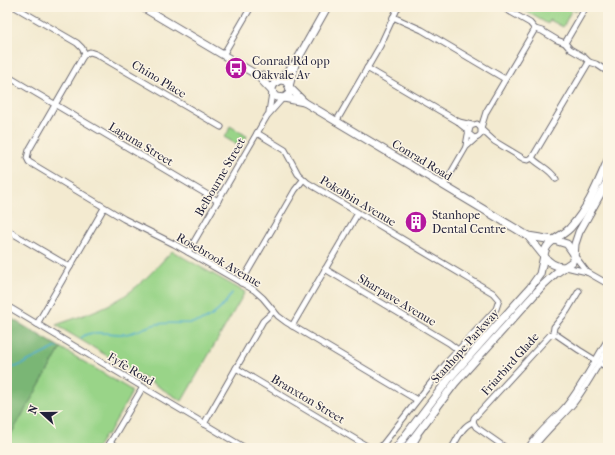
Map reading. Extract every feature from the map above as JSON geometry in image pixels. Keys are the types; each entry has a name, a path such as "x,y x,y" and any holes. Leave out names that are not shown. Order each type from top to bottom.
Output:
{"main road":[{"path":"142,7 257,75 286,81 290,87"},
{"path":"272,92 273,85 295,64 328,7"},
{"path":"257,75 276,97 283,98 289,94 295,64"},
{"name":"Conrad Road","path":"290,87 304,102 528,236 544,256"},
{"name":"Conrad Road","path":"283,98 304,102"},
{"path":"608,160 592,194 578,218 566,232 553,240 546,247 544,256 554,266 565,267 572,262 579,232 608,180"},
{"name":"Conrad Road","path":"528,236 553,240"},
{"path":"553,240 566,244 574,254"},
{"name":"Stanhope Parkway","path":"396,448 448,380 530,288 540,274 544,256"},
{"name":"Stanhope Parkway","path":"406,448 446,394 543,285 565,267"}],"street":[{"path":"16,7 77,43 85,54 55,104"},
{"path":"223,55 251,7"},
{"path":"336,122 385,36 398,7"},
{"path":"565,43 586,7"},
{"path":"505,8 530,23 534,29 542,31 565,43 570,49 584,57 588,62 596,64 608,72"},
{"path":"393,17 422,30 505,80"},
{"path":"444,185 466,147 470,128 486,112 534,29"},
{"name":"Chino Place","path":"85,54 90,52 96,54 221,127"},
{"path":"367,68 459,122 479,125 494,141 528,160 532,158 588,62"},
{"name":"Laguna Street","path":"7,76 218,201"},
{"name":"Belbourne Street","path":"269,113 272,92"},
{"name":"Belbourne Street","path":"188,252 269,113 283,98"},
{"name":"Rosebrook Avenue","path":"55,104 29,150 27,158 33,165 104,208 188,252 241,283 258,294 274,311 292,326 417,400"},
{"path":"466,147 481,134 486,112"},
{"path":"459,122 472,137 494,141"},
{"name":"Pokolbin Avenue","path":"257,133 285,150 298,174 303,180 498,298 500,302 496,309 458,350"},
{"path":"532,158 550,171 556,179"},
{"path":"241,283 295,190 303,180"},
{"path":"37,324 104,208"},
{"path":"292,326 358,213"},
{"path":"7,230 70,267"},
{"path":"574,254 587,272"},
{"path":"565,267 587,272 608,284"},
{"name":"Sharpave Avenue","path":"325,269 449,343 458,350"},
{"path":"553,334 554,327 579,291"},
{"name":"Fyfe Road","path":"7,306 245,448"},
{"path":"204,424 263,321 274,311"},
{"name":"Friarbird Glade","path":"452,448 464,427 473,422 474,418 549,335 553,334 559,336 608,368"},
{"path":"533,448 542,436 574,402 586,386 608,339"},
{"path":"528,448 541,430 570,400 597,361 608,348"},
{"path":"380,448 458,350"},
{"name":"Branxton Street","path":"236,368 370,448"},
{"path":"107,448 143,387"},
{"path":"473,422 476,427 506,448"},
{"path":"410,448 420,430"},
{"path":"110,443 119,448"}],"green space":[{"path":"518,7 578,7 576,11 572,9 563,27 550,20 548,24"},
{"path":"230,126 247,136 241,147 224,137"},
{"path":"172,251 245,292 182,401 56,325 100,309 130,292"},
{"path":"7,316 61,348 7,441"},
{"path":"61,348 131,390 131,394 107,436 105,435 97,448 7,448 7,441"}],"waterway":[{"path":"81,339 88,334 94,333 125,334 157,324 194,323 210,317 224,304 232,293"},
{"path":"7,367 16,367 57,347"}],"place":[{"name":"Conrad Rd opp Oakvale Av","path":"236,68"},
{"name":"Stanhope Dental Centre","path":"416,222"}]}
